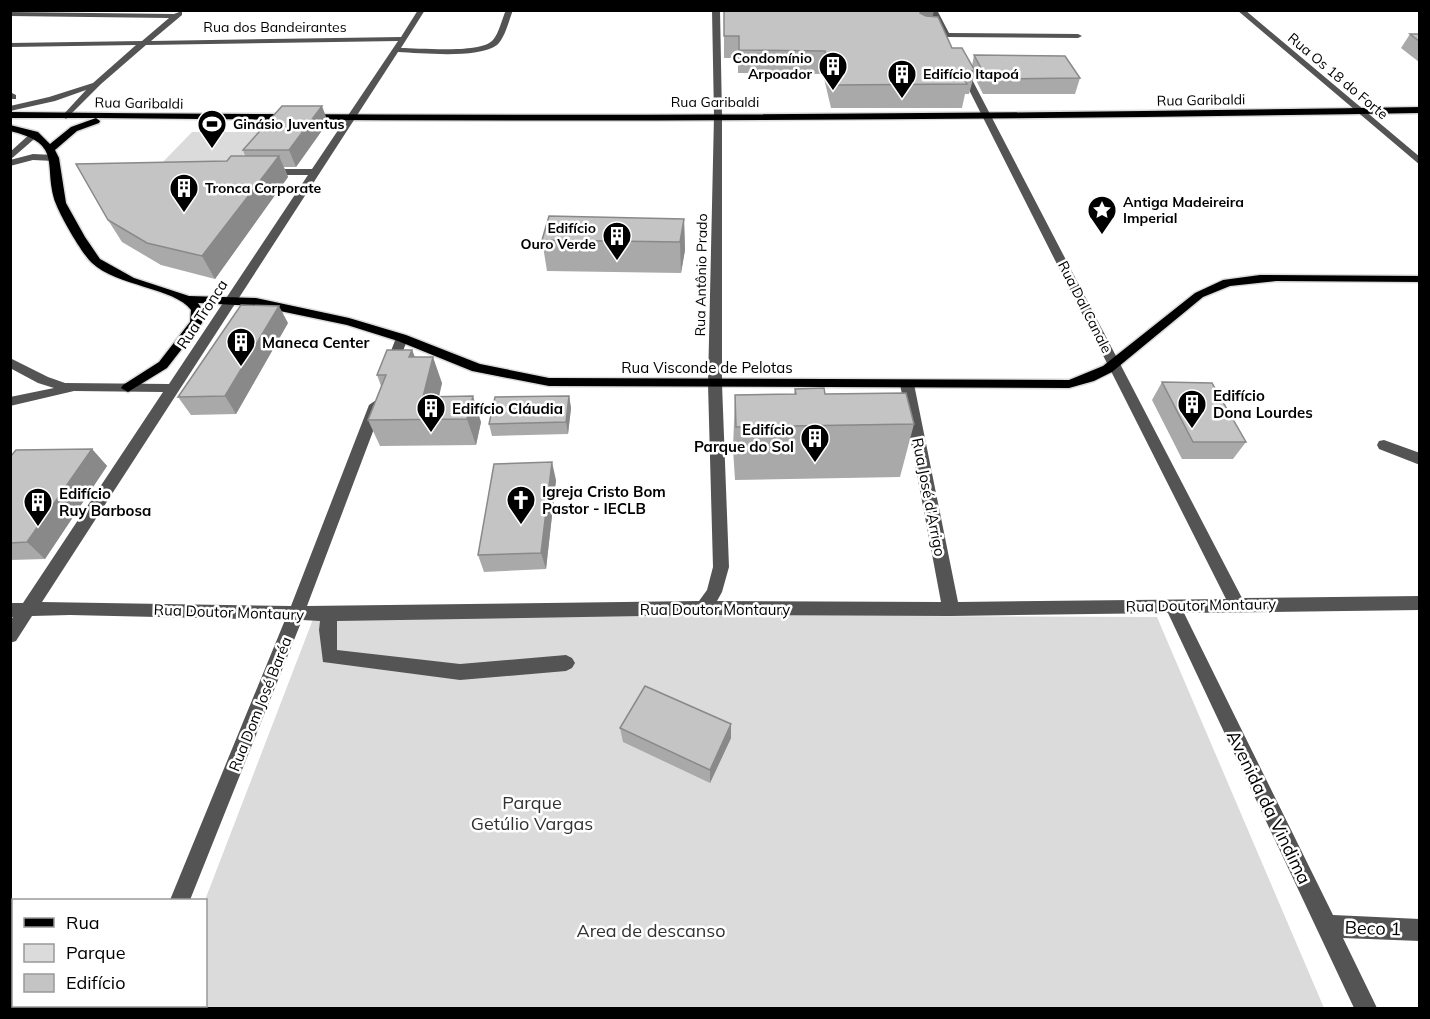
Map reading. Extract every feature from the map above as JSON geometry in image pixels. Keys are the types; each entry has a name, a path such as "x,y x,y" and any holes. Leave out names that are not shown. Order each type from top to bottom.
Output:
{"main road":[{"name":"Rua Garibaldi","path":"10,115 351,118 987,117 1419,110"},
{"path":"10,128 35,134 52,153 82,125 120,117"},
{"name":"Rua Visconde de Pelotas","path":"52,153 61,202 96,261 130,280 188,299 231,300 295,309 402,338 477,368 549,382 1069,384 1090,380 1116,366 1199,295 1217,286 1266,279 1419,279"},
{"path":"128,388 163,365 196,322 199,316 197,309 188,299"}],"street":[{"name":"Rua Tronca","path":"10,636 422,10"},
{"path":"396,50 469,49 492,46 510,10"},
{"name":"Rua Antônio Prado","path":"704,608 714,592 721,567 715,384 718,116 716,10"},
{"path":"933,10 951,45"},
{"name":"Rua Os 18 do Forte","path":"1240,10 1419,162"},
{"path":"10,14 178,13"},
{"path":"66,116 98,82 178,13"},
{"path":"933,33 1078,36"},
{"name":"Rua dos Bandeirantes","path":"10,45 146,41 403,39"},
{"name":"Rua Dal Canale","path":"956,56 1237,604"},
{"path":"10,109 62,96 98,82"},
{"path":"10,157 35,134"},
{"path":"10,164 52,153"},
{"path":"257,172 316,172"},
{"name":"Rua Dom José Baréa","path":"180,899 296,614 402,338"},
{"path":"10,362 52,384 74,389"},
{"name":"Rua José d'Arrigo","path":"907,384 951,609"},
{"path":"10,402 74,389 174,388"},
{"path":"1384,445 1419,460"},
{"name":"Rua Doutor Montaury","path":"10,610 70,608 330,614 704,608 951,609 1419,603"},
{"name":"Avenida da Vindima","path":"1172,606 1366,1008"},
{"path":"330,614 327,630 329,657 460,672 566,663"},
{"name":"Beco 1","path":"1327,926 1419,930"}],"green space":[{"name":"Ginásio Juventus","path":"192,132 263,132 234,167 159,166"},
{"name":"Parque Getúlio Vargas","path":"315,614 1157,617 1324,1008 164,1008 207,1007 205,899"}],"building":[{"path":"724,10 921,10 920,13 926,16 938,17 952,48 962,48 975,71 960,71 967,84 833,85 825,51 739,50 739,36 724,36"},
{"path":"1410,34 1419,34 1419,41"},
{"path":"974,55 1065,56 1080,78 987,79"},
{"path":"282,106 322,106 289,150 243,150"},
{"name":"Tronca Corporate","path":"231,156 279,156 202,256 147,243 108,220 76,164 227,161"},
{"path":"549,216 684,219 680,242 542,240"},
{"path":"241,305 279,306 225,396 178,397"},
{"path":"387,350 412,350 409,357 433,357 423,397 473,396 467,419 368,420 386,375 377,375"},
{"path":"1162,382 1212,383 1246,442 1193,442"},
{"path":"824,388 825,394 906,393 914,424 736,427 735,395 796,394 795,389"},
{"path":"569,396 566,422 489,424 495,397"},
{"path":"92,449 27,542 10,543 10,457 16,450"},
{"name":"Igreja Cristo Bom Pastor - IECLB","path":"552,462 541,553 478,555 494,464"},
{"path":"645,686 731,724 710,770 620,728"}],"place":[{"name":"Condomínio Arpoador","path":"833,92"},
{"name":"Edifício Itapoá","path":"902,100"},
{"name":"Ginásio Juventus","path":"212,150"},
{"name":"Tronca Corporate","path":"184,214"},
{"name":"Antiga Madeireira Imperial","path":"1102,236"},
{"name":"Edifício Ouro Verde","path":"617,262"},
{"name":"Maneca Center","path":"241,368"},
{"name":"Edifício Dona Lourdes","path":"1192,430"},
{"name":"Edifício Cláudia","path":"431,434"},
{"name":"Edifício Parque do Sol","path":"815,464"},
{"name":"Igreja Cristo Bom Pastor - IECLB","path":"521,526"},
{"name":"Edifício Ruy Barbosa","path":"38,528"}],"park label":[{"name":"Area de descanso","path":"651,930"}]}
